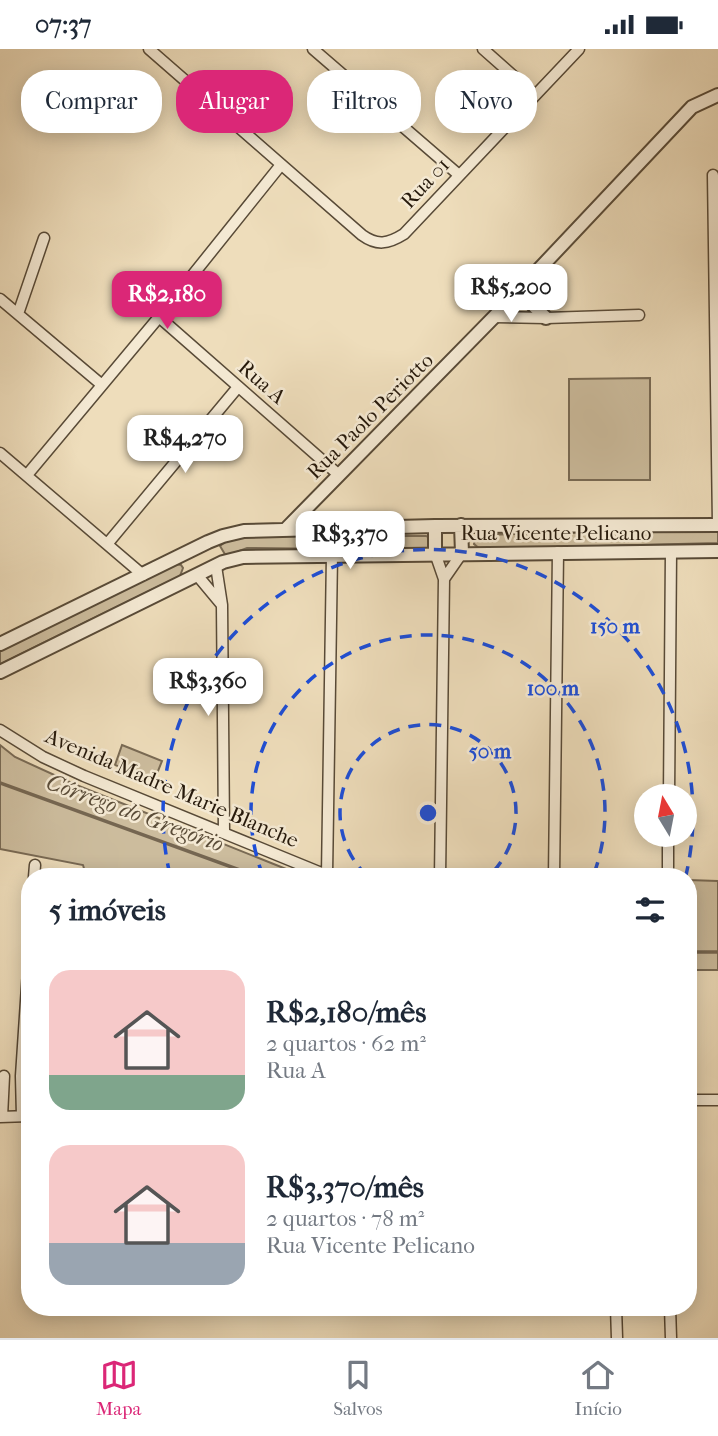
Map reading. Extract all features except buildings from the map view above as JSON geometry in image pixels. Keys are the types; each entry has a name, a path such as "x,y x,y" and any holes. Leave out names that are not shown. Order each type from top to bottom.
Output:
{"street":[{"path":"27,475 280,166 149,49"},
{"path":"313,49 459,175"},
{"path":"483,49 507,70"},
{"name":"Rua 01","path":"537,93 579,49"},
{"name":"Rua Paolo Periotto","path":"287,528 525,285 692,107 718,95"},
{"name":"Rua 01","path":"280,166 362,235 380,244 404,234 499,133"},
{"path":"713,175 718,524"},
{"path":"18,314 44,238"},
{"path":"525,285 530,302 546,319"},
{"path":"0,299 102,385"},
{"path":"494,317 546,319 639,315"},
{"name":"Rua A","path":"159,317 339,475"},
{"path":"108,543 238,387"},
{"path":"0,453 143,575"},
{"name":"Rua Vicente Pelicano","path":"0,644 223,535 244,531 287,528 718,524"},
{"path":"435,526 435,553 444,579 440,868"},
{"path":"444,579 462,553 461,526"},
{"path":"208,542 216,566 222,605 224,831"},
{"name":"Rua Vicente Pelicano","path":"0,672 216,566 243,557 718,551"},
{"path":"187,552 197,575 222,605"},
{"path":"554,868 558,552"},
{"path":"669,784 671,552"},
{"path":"329,868 332,555"},
{"name":"Avenida Madre Marie Blanche","path":"0,730 43,757 310,868"},
{"path":"668,847 668,868"},
{"path":"21,1076 2,1075 1,1117 21,1116"},
{"path":"697,1100 718,1100"},
{"path":"617,1316 617,1338"},
{"path":"670,1316 671,1338"}],"shaded area":[{"path":"650,378 650,480 569,480 569,379"},
{"path":"718,529 718,543 480,549 474,544 479,535"},
{"path":"244,536 426,536 429,537 430,547 424,550 247,548 226,556 220,546 226,541"},
{"path":"176,564 183,568 180,576 0,664 0,651"},
{"path":"0,745 15,757 74,784 284,868 84,868 83,865 0,849"},
{"path":"122,745 162,761 154,781 115,765"},
{"path":"697,880 718,881 718,970 697,970"}],"waterway":[{"name":"Córrego do Gregório","path":"0,783 234,868"},
{"name":"Córrego do Gregório","path":"697,952 718,952"}]}
